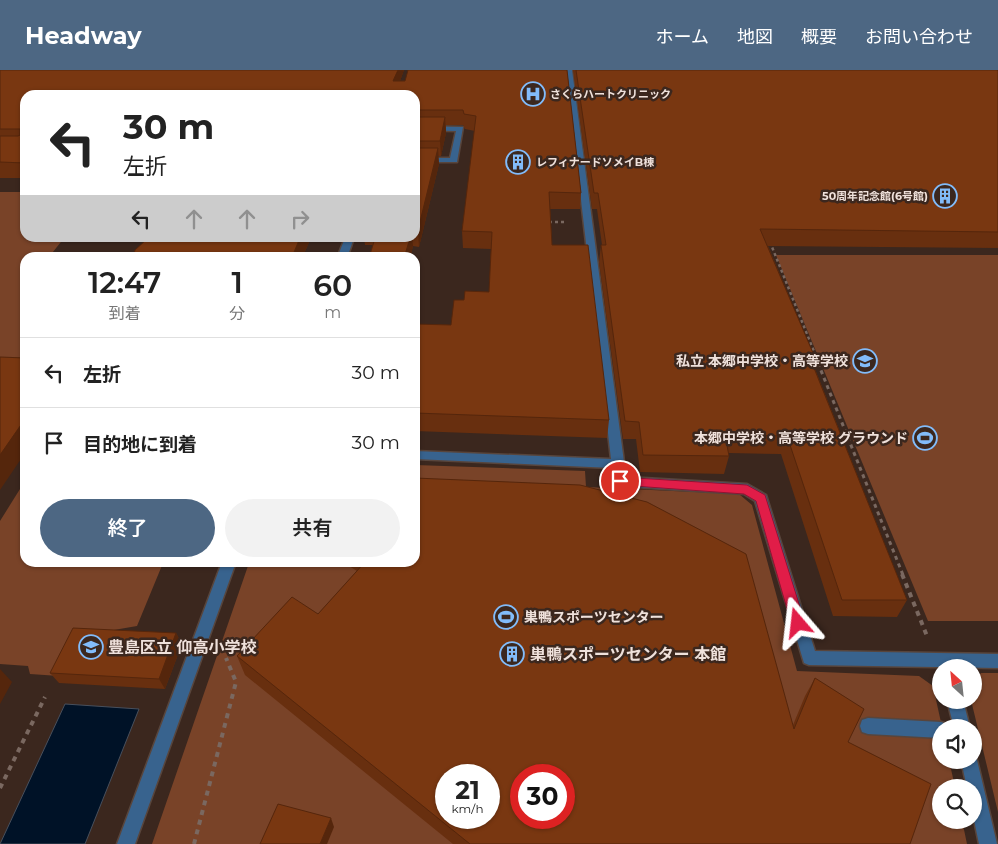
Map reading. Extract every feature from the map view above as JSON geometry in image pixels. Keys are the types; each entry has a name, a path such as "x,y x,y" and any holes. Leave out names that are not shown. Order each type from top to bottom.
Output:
{"street":[{"path":"570,70 620,481 747,490 761,498 809,658 932,663"},
{"path":"420,128 460,130 454,160 420,160"},
{"path":"420,455 618,464"},
{"path":"126,844 227,567"},
{"path":"982,662 998,661"},
{"path":"868,726 932,730"},
{"path":"971,769 988,844"}],"path":[{"path":"766,234 930,642 940,659"},
{"path":"194,844 236,682 226,658"},
{"path":"0,788 45,697"}],"shaded area":[{"path":"0,192 20,192 20,242 61,242 53,252 20,252 20,362 0,361"},
{"name":"本郷中学校・高等学校 グラウンド","path":"776,255 998,255 998,621 928,621"},
{"name":"巣鴨スポーツセンター","path":"420,465 585,471 586,487 739,494 752,505 797,671 919,676 932,685 932,709 938,709 940,719 932,719 932,769 951,769 953,779 932,779 932,829 964,829 967,844 152,844 248,567 420,567"},
{"path":"20,489 20,567 161,567 137,626 79,636 59,676 30,674 28,666 0,664 0,521"},
{"path":"982,673 998,673 998,812 982,746 982,719 976,719 973,709 982,709"}],"water":[{"path":"65,704 139,709 85,844 0,844"}],"building":[{"path":"0,70 398,70 393,81 405,81 408,70 567,70 581,193 549,192 552,245 588,245 609,420 420,413 420,324 451,325 454,300 464,300 465,291 489,292 492,232 462,231 476,116 464,114 463,110 420,110 420,90 20,90 20,129 0,129"},
{"path":"576,70 998,71 998,232 760,229 813,353 808,353 907,600 842,600 787,436 725,435 729,456 643,455 639,422 625,421 601,245 606,245 598,193 594,193"},
{"path":"420,117 445,117 440,141 420,141"},
{"path":"20,135 20,163 0,162 0,136"},
{"path":"420,148 438,148 420,222"},
{"path":"144,242 298,242 294,252 134,252"},
{"path":"374,242 409,242 406,252 371,252"},
{"path":"0,357 20,358 20,426 0,455"},
{"name":"巣鴨スポーツセンター","path":"420,478 580,485 647,502 746,554 794,729 815,678 864,709 848,742 931,784 910,844 470,844 451,829 500,829 500,764 435,764 435,816 237,656 292,597 318,614 360,567 420,567"},
{"path":"73,628 176,633 159,679 50,673"},
{"path":"278,804 331,818 320,844 260,844"}],"place":[{"name":"さくらハートクリニック","path":"533,94"},
{"name":"レフィナードソメイB棟","path":"518,162"},
{"name":"50周年記念館(6号館)","path":"945,196"},
{"name":"私立 本郷中学校・高等学校","path":"865,361"},
{"name":"本郷中学校・高等学校 グラウンド","path":"925,438"},
{"name":"巣鴨スポーツセンター","path":"506,617"},
{"name":"豊島区立 仰高小学校","path":"91,647"},
{"name":"巣鴨スポーツセンター 本館","path":"512,654"}],"route":[{"path":"620,481 747,490 761,498 798,623"}]}
